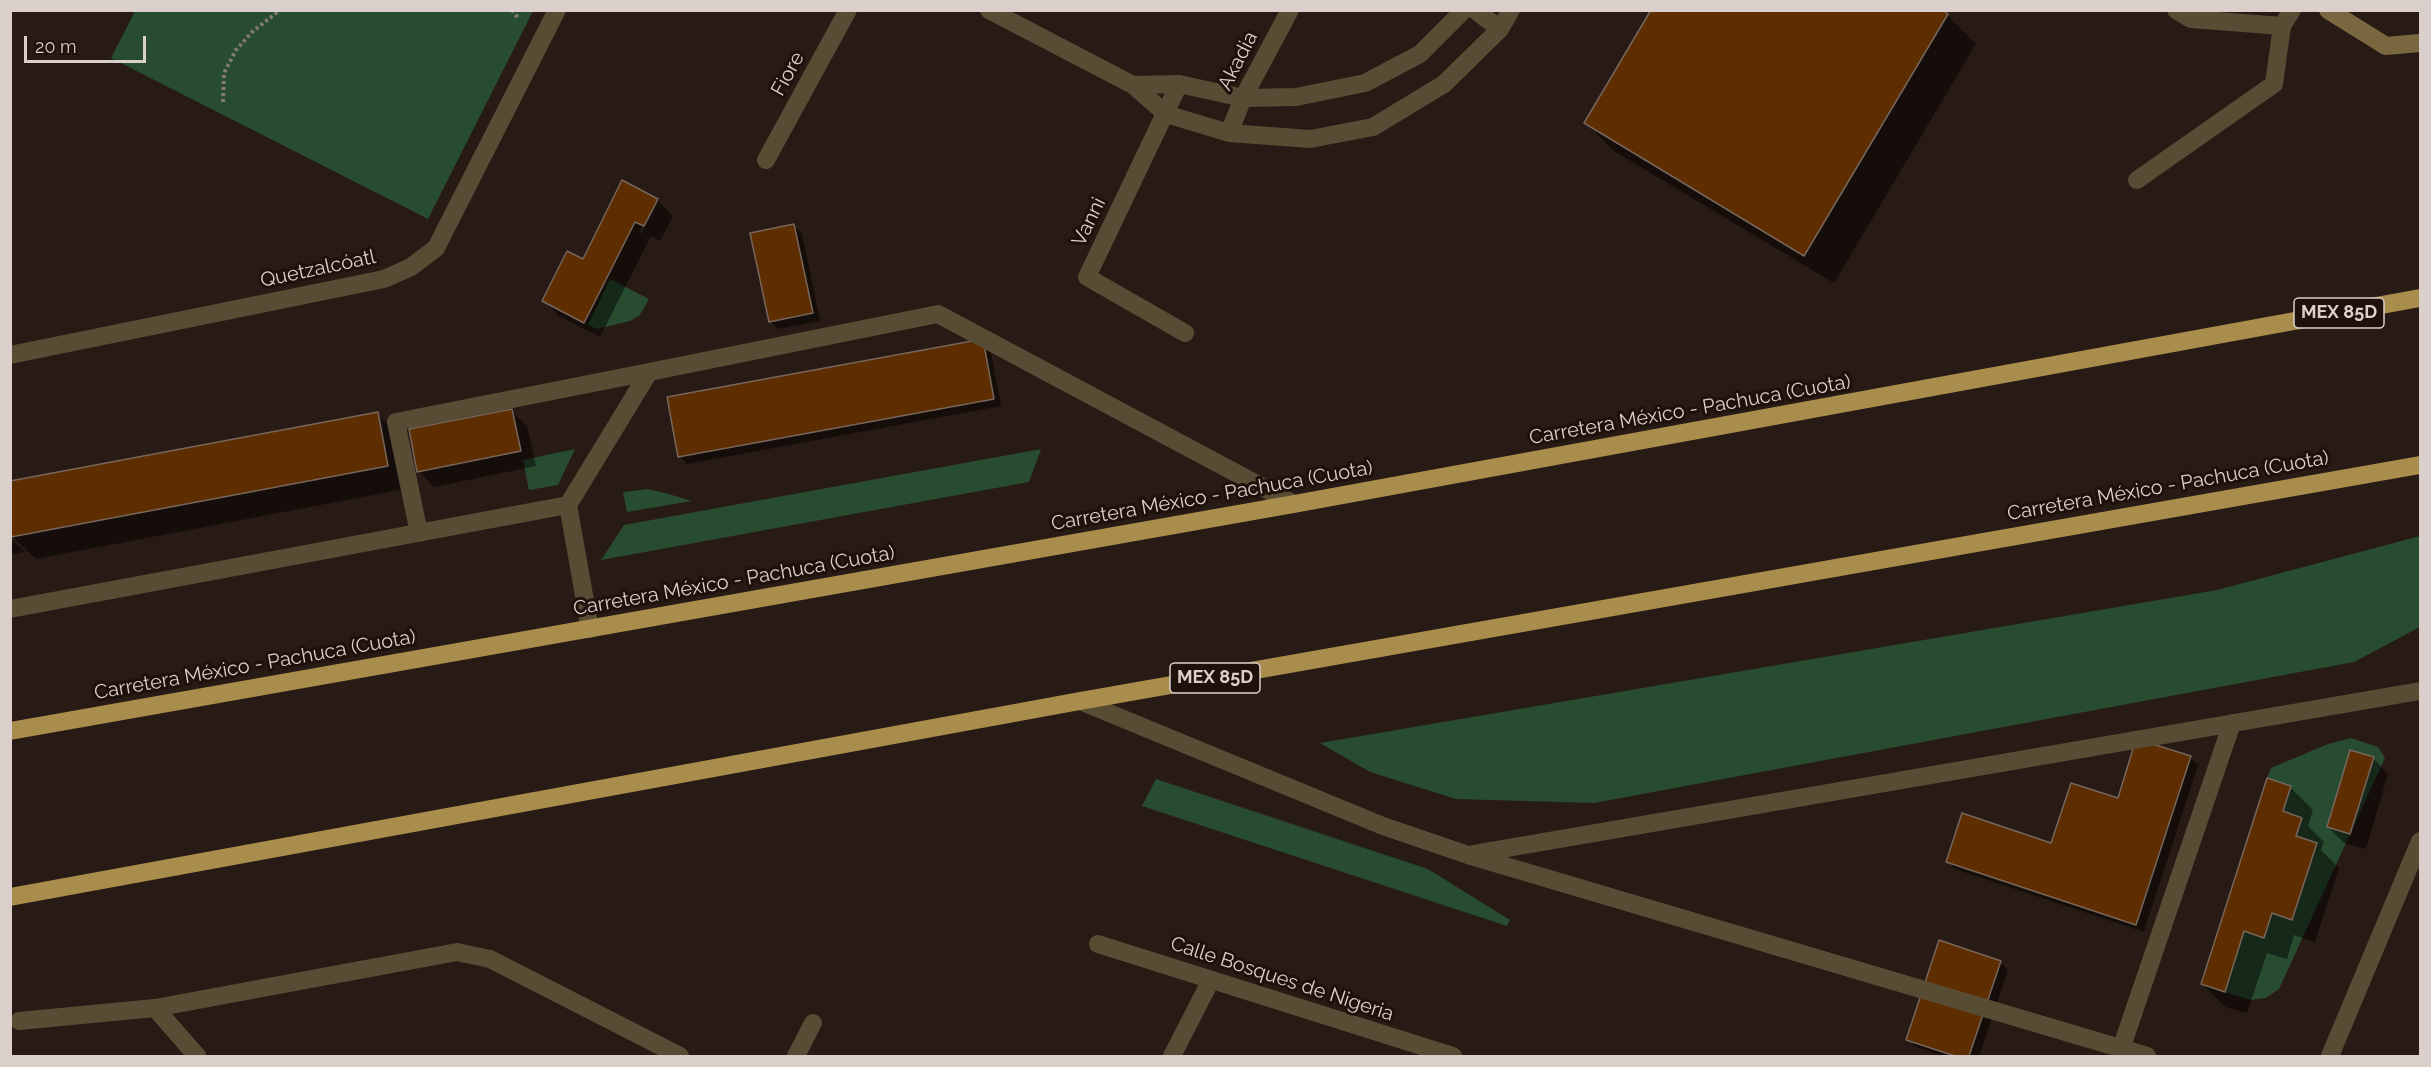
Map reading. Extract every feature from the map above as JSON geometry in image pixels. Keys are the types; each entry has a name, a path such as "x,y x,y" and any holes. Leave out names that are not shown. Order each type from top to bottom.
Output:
{"highway":[{"name":"Carretera México - Pachuca (Cuota)","path":"10,731 1294,504 2421,298"},
{"name":"Carretera México - Pachuca (Cuota)","path":"10,897 1080,702 2421,465"}],"street":[{"name":"Quetzalcóatl","path":"10,355 384,279 411,267 436,248 557,10"},
{"name":"Fiore","path":"766,160 849,10"},
{"path":"989,10 1133,85 1166,114 1229,132 1310,139 1373,127 1444,84 1500,29 1511,10"},
{"name":"Akadia","path":"1229,132 1243,98 1290,10"},
{"path":"1133,85 1179,84 1243,98 1296,97 1365,83 1420,54 1464,10"},
{"path":"1475,10 1500,29"},
{"path":"2137,180 2274,84 2287,18 2191,19 2176,10"},
{"path":"2328,10 2386,46 2421,43"},
{"name":"Vanni","path":"1179,84 1088,278 1185,333"},
{"path":"419,532 396,422 938,314 1294,504"},
{"path":"590,629 568,505 648,372"},
{"path":"10,609 568,505"},
{"path":"1468,855 2421,691"},
{"path":"1080,702 1383,826 1468,855 2147,1056"},
{"path":"2121,1049 2232,723"},
{"path":"2330,1056 2421,841"},
{"name":"Calle Bosques de Nigeria","path":"1098,944 1453,1056"},
{"path":"19,1021 154,1008 457,952 490,958 680,1056"},
{"path":"1172,1056 1210,980"},
{"path":"154,1008 196,1056"},
{"path":"796,1056 813,1023"}],"path":[{"path":"223,102 224,73 236,50 252,32 280,10"}],"green space":[{"path":"135,10 533,11 428,219 111,58"},
{"path":"610,279 649,299 640,315 630,321 597,329 588,325"},
{"path":"575,449 558,485 529,490 523,460"},
{"path":"1041,449 1029,482 601,560 624,525"},
{"path":"648,489 692,501 627,512 623,492"},
{"path":"2420,536 2420,627 2354,662 1594,803 1456,799 1370,772 1320,743 2217,590"},
{"path":"2351,738 2378,747 2385,758 2279,989 2266,998 2251,1000 2225,992 2244,931 2272,913 2292,920 2317,844 2296,836 2302,818 2283,811 2290,786 2267,778 2271,768 2328,744"},
{"path":"1156,779 1428,869 1510,920 1507,926 1142,806"}],"building":[{"path":"1651,10 1942,10 1948,14 1804,256 1584,123"},
{"path":"622,180 658,199 644,226 635,222 584,323 542,301 567,251 583,259"},
{"path":"794,224 813,313 769,322 750,233"},
{"path":"983,339 994,399 678,457 667,397"},
{"path":"512,409 521,451 417,472 409,429"},
{"path":"378,412 388,466 11,537 10,481"},
{"path":"2136,739 2191,756 2136,925 1946,862 1962,813 2051,843 2071,783 2118,798"},
{"path":"2350,750 2374,757 2350,834 2327,827"},
{"path":"2267,778 2291,786 2283,811 2302,818 2296,836 2317,843 2292,920 2272,913 2264,938 2244,931 2225,992 2201,984"},
{"path":"1939,940 2001,961 1969,1056 1955,1056 1906,1040"}]}
